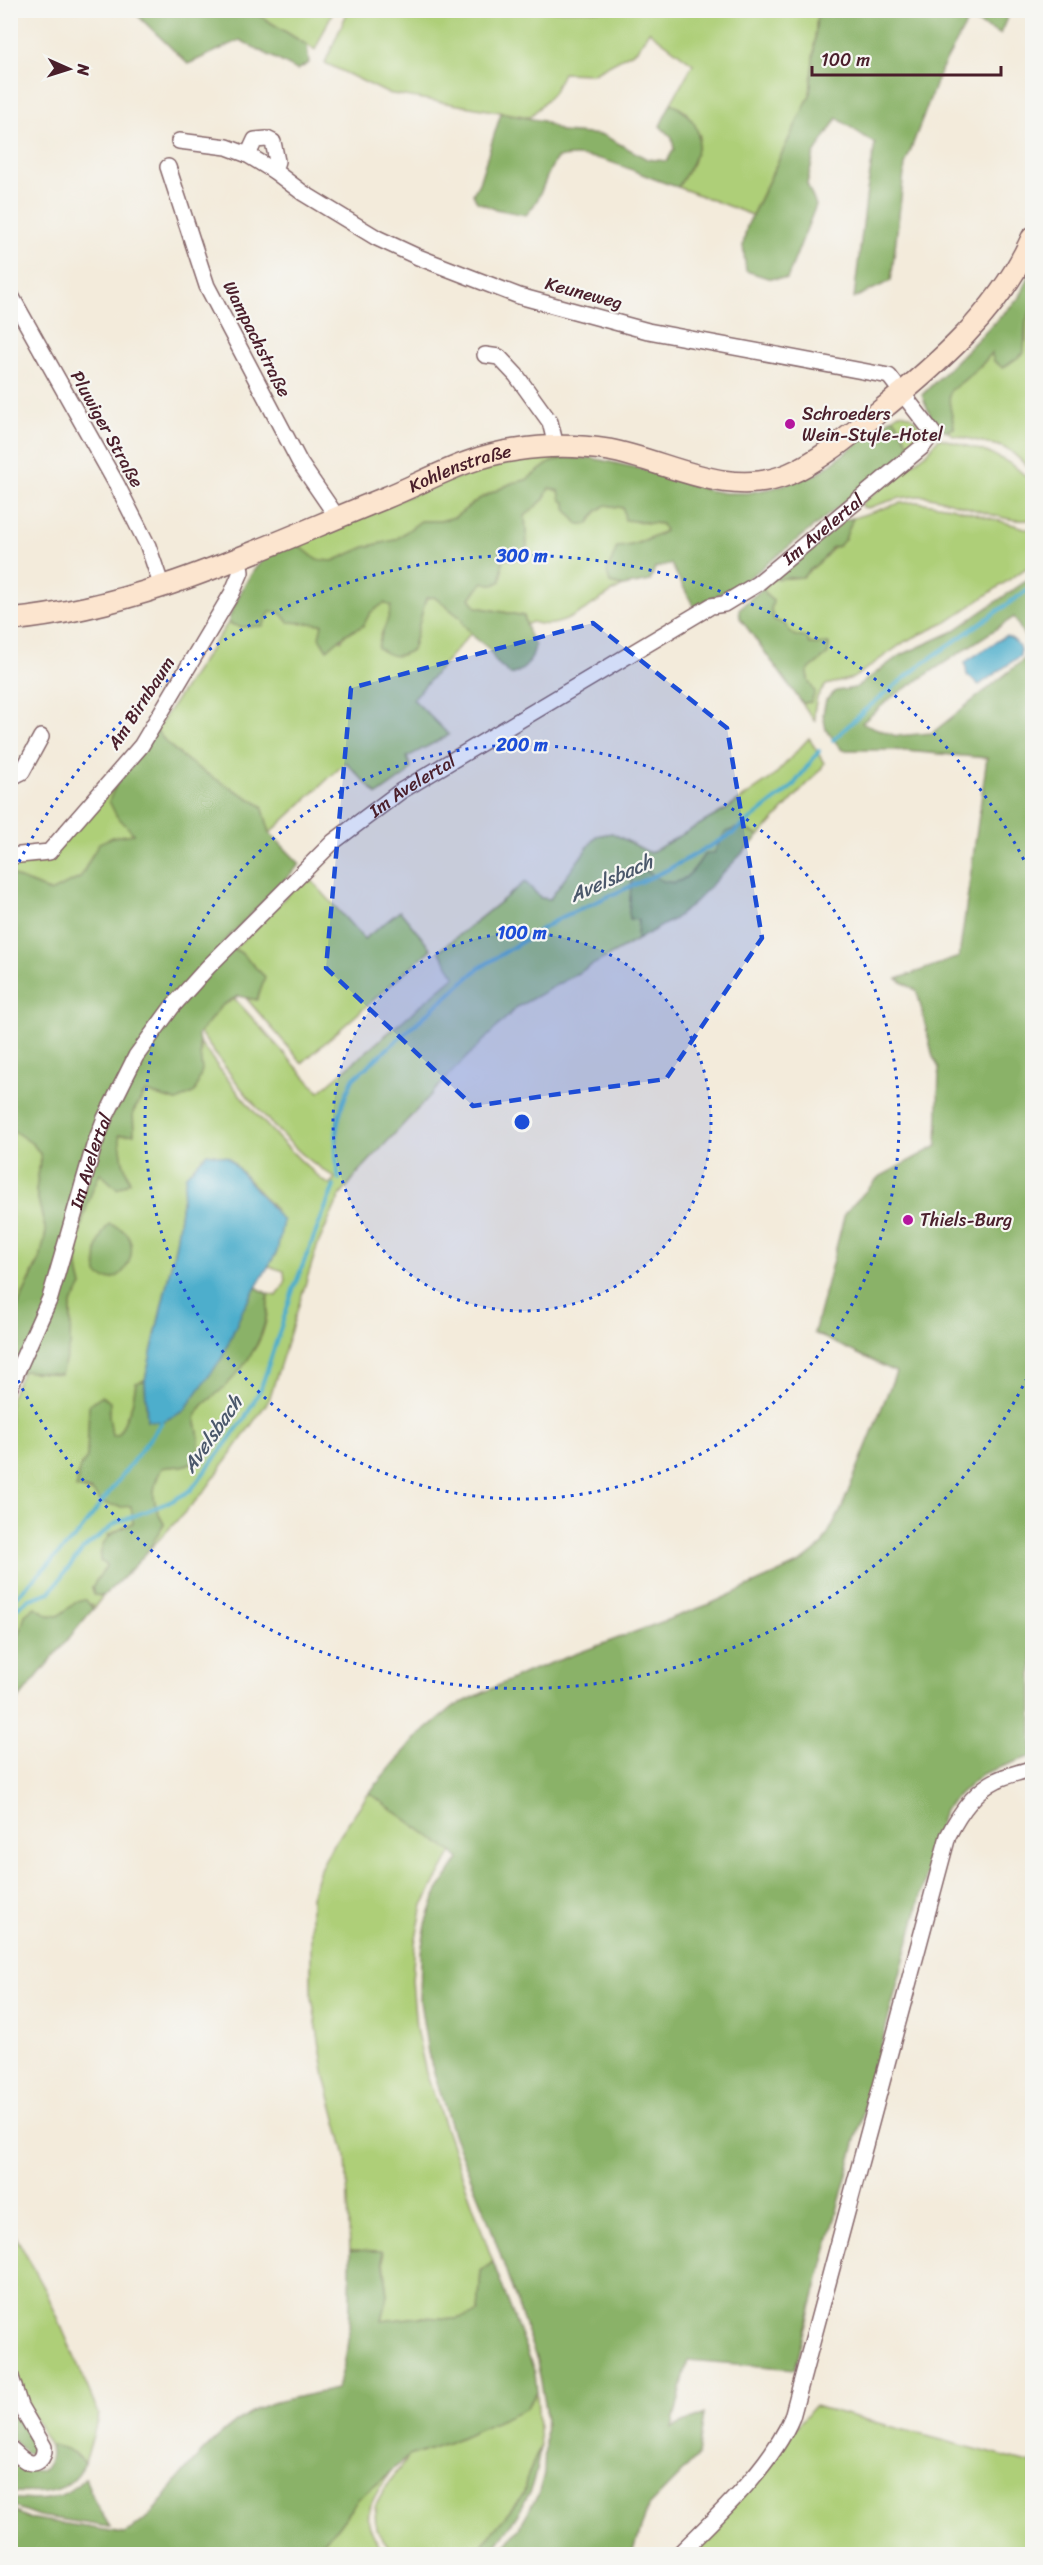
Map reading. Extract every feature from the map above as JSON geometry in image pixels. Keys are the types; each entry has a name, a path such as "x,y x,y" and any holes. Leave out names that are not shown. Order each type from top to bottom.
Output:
{"main road":[{"path":"902,393 968,333 1011,278 1032,238"},
{"name":"Kohlenstraße","path":"10,620 92,608 162,587 239,558 470,460 514,450 556,446 608,450 731,483 768,481 800,468 827,452 902,393"}],"street":[{"path":"248,155 255,140 267,139 273,142 277,160 274,171"},
{"name":"Keuneweg","path":"179,141 227,147 248,155 274,171 303,194 377,238 519,296 648,331 889,375 902,393"},
{"name":"Wampachstraße","path":"168,167 207,286 300,463 337,517"},
{"name":"Pluwiger Straße","path":"10,294 117,485 148,546 162,587"},
{"path":"485,355 499,357 516,375 550,422 556,446"},
{"name":"Im Avelertal","path":"10,1387 50,1298 94,1146 105,1118 136,1056 172,1007 208,967 333,842 401,791 711,606 724,604 757,584 930,438 933,433 930,427 902,393"},
{"name":"Am Birnbaum","path":"10,856 49,852 141,746 232,593 241,572 239,558"},
{"path":"10,778 22,772 41,737"},
{"path":"679,2554 761,2466 777,2446 792,2417 948,1836 960,1813 977,1795 996,1780 1032,1768"},
{"path":"10,2374 20,2406 44,2447 44,2453 40,2460 33,2463 24,2461 10,2448"}],"highlighted area":[{"path":"593,623 727,728 762,938 666,1079 473,1106 326,968 351,688"}],"green space":[{"path":"814,10 817,16 810,95 752,215 678,187 693,163 700,136 686,112 671,103 693,64 649,31 637,50 592,74 563,73 553,93 530,117 387,93 325,63 348,11"},
{"path":"133,11 252,11 307,45 309,63 297,70 240,40 188,64"},
{"path":"252,11 333,11 315,50"},
{"path":"814,11 1010,11 1000,34 969,19 940,72 905,165 891,281 854,298 875,144 837,118 814,154 807,184 816,205 787,279 768,278 746,271 743,245 747,226 810,95 817,16"},
{"path":"671,103 693,121 698,141 697,151 678,187 603,160 573,156 557,158 548,173 540,195 526,215 495,209 477,202 473,194 479,183 501,113 543,121 562,132 603,135 647,159 667,161 674,149 672,138 660,126"},
{"path":"1032,269 1032,309 1026,321 1024,353 1003,368 993,360 992,353 972,374 950,391 954,428 946,431 933,422 922,395 1020,297"},
{"path":"1032,309 1032,470 1009,450 953,435 946,431 954,428 949,391 981,366 992,352 1026,341 1026,321"},
{"path":"899,413 907,414 922,428 919,437 910,446 893,417"},
{"path":"893,417 910,446 896,461 753,575 694,607 671,564 655,568 650,581 623,586 610,583 607,572 617,547 648,540 665,531 662,524 625,520 623,508 606,505 597,511 588,524 578,524 566,509 566,503 561,500 559,491 549,488 544,499 525,516 527,547 519,559 503,558 501,581 494,585 483,582 470,598 476,607 524,616 535,646 528,664 511,675 496,662 488,648 474,637 461,618 434,597 426,598 412,650 399,656 387,654 378,648 391,606 384,603 370,613 363,626 346,634 327,650 319,637 322,624 289,622 279,612 270,612 263,626 240,627 228,623 234,605 253,571 264,559 278,551 297,544 317,560 333,561 365,547 395,540 421,521 440,521 455,517 479,499 512,483 526,480 551,462 565,458 592,458 655,472 707,490 747,493 773,488 817,474"},
{"path":"939,438 990,453 1023,473 1032,483 1032,519 1022,520 995,516 923,496 888,501 868,508 862,507 862,503 928,452"},
{"path":"532,457 565,458 551,462 526,480 512,483 479,499 455,517 440,521 421,521 395,540 365,547 333,561 317,560 297,544 441,483"},
{"path":"549,488 559,491 566,503 588,524 597,511 606,505 623,508 636,522 662,524 665,531 630,546 617,547 610,583 623,586 567,619 556,623 532,622 526,625 524,616 476,607 470,598 483,581 501,581 503,558 512,560 527,547 525,516 544,499"},
{"path":"917,502 951,507 1032,530 1032,564 947,622 906,641 853,678 826,685 817,697 815,722 802,703 811,702 807,671 828,654 829,644 810,644 806,638 793,635 784,624 774,620 771,609 773,601 763,588 772,579 803,577 834,547 853,518 900,503"},
{"path":"853,518 845,539 839,546 831,548 803,577 772,579 839,521"},
{"path":"1032,577 1032,651 1014,617 892,697 862,723 896,736 932,733 1032,653 1032,1756 982,1774 944,1809 795,2369 688,2360 672,2428 704,2414 698,2456 648,2507 633,2554 498,2554 520,2526 538,2495 544,2474 546,2409 537,2361 490,2225 454,2137 428,2053 420,2001 421,1952 426,1924 437,1892 459,1859 369,1793 415,1739 453,1707 527,1672 710,1604 800,1563 821,1546 840,1512 896,1372 814,1333 845,1213 879,1177 937,1146 939,1068 933,1057 917,991 897,979 959,957 987,758 894,750 842,750 826,730 823,714 826,700 836,691 855,688 899,656 952,632"},
{"path":"763,588 773,601 771,609 774,620 785,624 793,635 806,637 810,644 829,644 828,654 807,671 808,680 815,692 811,702 802,703 740,618 739,609"},
{"path":"434,597 461,618 471,633 413,699 449,735 407,757 411,768 407,774 377,795 346,762 270,833 262,806 191,763 156,730 228,623 240,627 270,612 279,612 302,624 312,622 322,624 341,641 346,634 363,626 370,613 384,603 391,606 390,619 380,636 412,650 426,598"},
{"path":"156,730 191,763 262,806 270,833 300,864 221,945 240,952 265,977 257,1000 238,996 221,1006 198,1035 202,1070 195,1092 177,1101 145,1092 133,1112 134,1134 119,1135 123,1162 130,1182 117,1189 100,1173 89,1199 78,1243 82,1286 71,1304 70,1346 61,1374 23,1371 11,1376 11,1321 40,1259 46,1232 36,1191 41,1155 33,1144 11,1129 11,874 50,892 80,878 99,843 113,837 134,834 116,815 109,801 116,785"},
{"path":"809,738 824,763 821,769 759,836 740,827 714,853 704,855 692,872 679,882 664,881 646,869 631,892 629,912 638,920 637,940 517,1007 456,1068 357,1174 340,1196 318,1244 269,1400 204,1492 149,1550 151,1542 164,1524 157,1510 154,1496 162,1468 189,1464 194,1459 199,1447 195,1418 218,1387 253,1351 261,1337 267,1318 268,1294 277,1296 285,1283 284,1271 268,1266 277,1252 275,1209 228,1157 207,1153 186,1175 176,1243 145,1380 136,1383 132,1405 119,1434 112,1436 109,1415 89,1405 87,1458 80,1467 76,1487 132,1506 134,1523 108,1535 107,1565 92,1587 95,1595 103,1596 93,1609 92,1605 69,1609 59,1616 48,1615 35,1608 21,1628 20,1635 11,1636 10,1398 23,1371 61,1374 71,1326 71,1304 82,1286 78,1243 89,1199 100,1172 130,1182 123,1162 118,1134 134,1134 133,1112 146,1092 177,1101 201,1052 199,1041 227,1079 288,1148 322,1180 330,1185 335,1178 305,1157 273,1126 235,1081 200,1033 221,1006 235,999 319,1092 455,976 439,951 525,882 541,898 550,899 596,836 612,833 650,853 725,810 773,777"},
{"path":"116,785 116,815 135,834 113,837 93,853 80,878 50,892 11,874 11,865 37,863 48,858"},
{"path":"740,827 759,836 691,906 674,919 637,940 638,920 630,919 629,912 632,874 637,869 647,871 670,883 684,879 704,855 714,853 725,832"},
{"path":"307,875 364,939 400,911 431,949 302,1063 246,998 257,1000 265,977 234,949"},
{"path":"11,1129 33,1144 41,1155 36,1191 46,1232 43,1250 11,1321"},
{"path":"109,1224 126,1233 131,1250 126,1267 121,1274 113,1278 97,1274 96,1254 99,1241"},
{"path":"256,1287 268,1294 265,1322 255,1348 240,1370 198,1412 195,1418 199,1447 194,1459 189,1464 162,1468 158,1476 154,1496 157,1510 164,1524 147,1552 131,1569 103,1596 94,1595 92,1587 107,1565 100,1561 102,1546 109,1536 133,1523 131,1506 122,1507 102,1503 91,1490 76,1488 80,1467 87,1458 89,1405 101,1396 110,1402 112,1436 119,1434 132,1405 136,1383 145,1380 147,1420 222,1358 243,1309"},
{"path":"79,1600 86,1600 93,1609 11,1708 11,1636 20,1634 25,1615 35,1607 48,1615 58,1616"},
{"path":"369,1793 452,1852 423,1905 415,1943 412,1980 416,2029 426,2073 493,2262 481,2271 478,2313 456,2319 421,2317 382,2321 388,2295 383,2252 350,2250 346,2156 325,2077 311,1991 311,1897 320,1869 332,1846"},
{"path":"10,2226 46,2291 99,2414 85,2463 75,2453 50,2446 18,2387 10,2358"},
{"path":"350,2250 382,2251 388,2295 382,2321 421,2317 456,2319 478,2313 481,2271 493,2262 535,2373 537,2393 525,2409 450,2442 409,2456 359,2498 337,2528 310,2554 11,2554 11,2510 28,2518 124,2533 151,2514 194,2461 236,2422 272,2403 336,2389 348,2340"},
{"path":"537,2393 540,2447 526,2480 524,2494 480,2547 478,2554 394,2554 376,2529 375,2507 387,2485 409,2456 450,2442 525,2409"},
{"path":"10,2397 17,2416 35,2445 33,2452 27,2453 11,2438"},
{"path":"814,2406 1032,2464 1032,2554 689,2554"},
{"path":"50,2446 69,2450 85,2463 78,2474 71,2482 54,2490 34,2493 11,2492 10,2454 24,2467 32,2470 42,2469 49,2463"},
{"path":"540,2447 534,2480 524,2505 489,2554 478,2554 480,2547 524,2494 526,2480"},
{"path":"390,2472 376,2494 369,2513 371,2532 386,2554 310,2554 337,2528 359,2498"},
{"path":"85,2478 95,2502 110,2527 39,2516 11,2506 11,2498 42,2500 59,2496 68,2492"}],"water":[{"path":"1005,636 1017,643 1020,656 979,685 967,675 965,662"},
{"path":"207,1153 228,1157 283,1221 277,1252 243,1309 222,1358 184,1411 162,1422 147,1420 145,1380 176,1243 186,1175"}],"waterway":[{"name":"Avelsbach","path":"833,740 866,709 922,664 1032,587"},
{"name":"Avelsbach","path":"339,1179 336,1153 337,1128 339,1116 353,1079 478,969 558,919 667,870 732,834 792,787 819,751"},
{"name":"Avelsbach","path":"10,1613 27,1600 50,1592 83,1549 116,1523 172,1501 191,1490 245,1418 261,1388 293,1290 334,1186"},
{"name":"Avelsbach","path":"10,1603 79,1533 162,1422"}],"place":[{"name":"Schroeders Wein-Style-Hotel","path":"790,424"},
{"name":"Thiels-Burg","path":"908,1220"}]}
